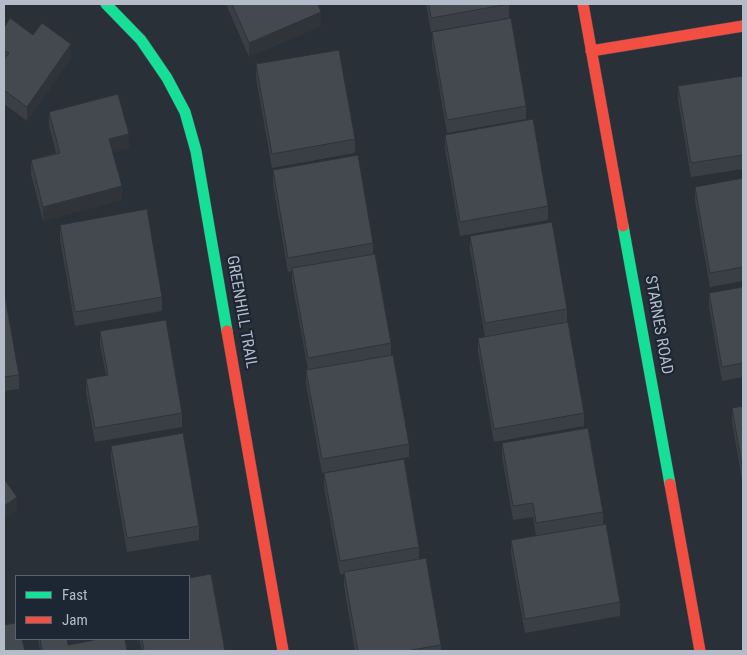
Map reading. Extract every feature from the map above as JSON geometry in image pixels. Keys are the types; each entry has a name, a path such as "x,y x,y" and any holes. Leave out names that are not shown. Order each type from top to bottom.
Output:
{"street":[{"name":"GREENHILL TRAIL","path":"106,4 141,40 167,78 185,112 196,151 283,651"},
{"name":"STARNES ROAD","path":"582,4 700,651"},
{"path":"591,50 743,26"}],"building":[{"path":"232,4 318,4 321,12 249,43"},
{"path":"429,4 509,4 431,18"},
{"path":"10,18 33,35 42,23 71,44 27,107 4,90 4,60 9,53 4,50 4,28"},
{"path":"511,18 526,106 447,120 432,32"},
{"path":"339,50 355,139 272,154 256,64"},
{"path":"743,76 743,155 691,163 678,86"},
{"path":"118,94 129,134 109,139 122,186 43,207 31,160 60,153 49,112"},
{"path":"533,119 548,206 460,222 445,135"},
{"path":"358,155 373,243 288,258 273,170"},
{"path":"743,178 743,267 710,273 695,187"},
{"path":"147,209 162,297 75,312 60,225"},
{"path":"552,222 567,309 485,323 470,236"},
{"path":"375,254 391,343 308,358 292,268"},
{"path":"743,287 743,363 722,367 709,293"},
{"path":"4,291 19,375 4,377"},
{"path":"166,320 182,413 95,428 86,379 108,375 100,331"},
{"path":"568,322 584,413 494,429 478,338"},
{"path":"393,355 409,444 322,459 306,370"},
{"path":"743,406 743,471 732,408"},
{"path":"588,428 603,512 536,523 533,503 513,506 502,443"},
{"path":"183,433 199,526 127,538 111,446"},
{"path":"404,459 419,547 340,561 324,473"},
{"path":"4,479 17,497 4,506"},
{"path":"606,524 620,602 525,619 511,540"},
{"path":"426,558 441,645 406,651 358,651 344,572"},
{"path":"211,574 225,651 144,651 142,640 190,640 190,578"},
{"path":"15,623 15,640 22,640 25,651 4,651 4,625"},
{"path":"40,640 67,640 68,645 95,640 125,640 127,651 42,651"}],"traffic: fast":[{"path":"106,4 141,40 167,78 185,112 196,151 227,331"},
{"path":"623,226 670,484"}],"traffic: jam":[{"path":"583,4 623,226"},
{"path":"591,51 743,26"},
{"path":"227,331 283,651"},
{"path":"670,484 700,651"}]}
